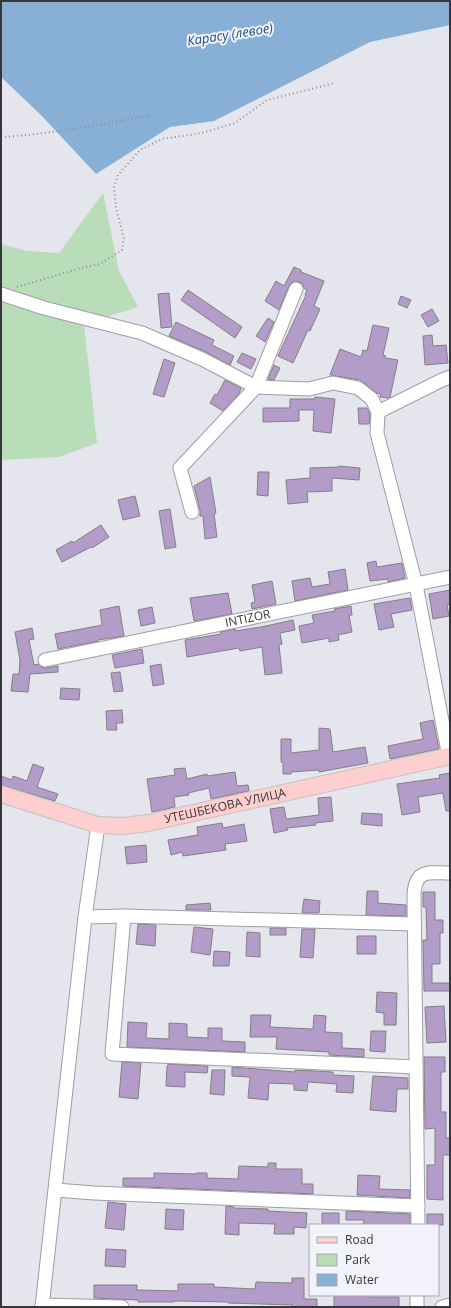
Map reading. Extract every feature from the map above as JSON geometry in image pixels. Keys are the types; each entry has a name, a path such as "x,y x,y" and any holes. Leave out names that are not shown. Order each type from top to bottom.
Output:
{"main road":[{"name":"УТЕШБЕКОВА УЛИЦА","path":"1,794 98,825 123,826 148,823 449,756"}],"street":[{"path":"192,512 180,468 256,387 296,289"},
{"path":"1,294 44,308 142,333 202,359 256,387 309,389 333,383 358,388 372,399 378,412 377,433 416,585 449,756"},
{"path":"378,412 450,377"},
{"name":"INTIZOR","path":"45,660 450,577"},
{"path":"98,825 85,917 42,1306 122,1307"},
{"path":"418,1224 414,924 415,884 419,876 425,873 450,873"},
{"path":"85,917 124,916 414,924"},
{"path":"124,916 112,1054 416,1066"},
{"path":"56,1190 94,1193 418,1206"},
{"path":"417,1296 417,1307"},
{"path":"442,1307 450,1305"}],"path":[{"path":"16,288 80,268 100,264 122,250 124,239 116,208 114,187 118,176 140,150 162,139 202,133 234,123 267,100 336,83"},
{"path":"1,137 22,136 93,126 150,115"}],"green space":[{"path":"103,193 119,271 138,307 84,324 97,443 59,457 1,460 1,244 27,251 59,253"}],"water":[{"name":"Карасу (левое)","path":"1,1 450,1 450,25 370,42 214,121 170,127 96,174 42,116 1,77"}],"building":[{"path":"294,267 301,270 301,272 324,281 314,306 320,309 310,331 308,330 293,363 278,356 307,290 304,288 303,284 299,282 295,281 291,283 279,310 265,301 276,281 284,286"},
{"path":"188,290 242,327 235,338 181,300"},
{"path":"169,293 172,327 161,328 158,294"},
{"path":"401,296 411,300 407,308 398,304"},
{"path":"432,309 439,321 428,327 421,315"},
{"path":"268,318 274,322 265,342 256,336"},
{"path":"176,322 214,340 212,345 234,356 230,365 206,352 169,336"},
{"path":"373,325 389,328 383,355 386,356 385,358 398,360 390,397 388,398 380,397 381,394 377,393 360,380 330,375 340,349 361,357 363,350 367,351"},
{"path":"432,335 433,346 446,345 448,363 425,365 423,336"},
{"path":"242,353 256,359 251,369 237,362"},
{"path":"164,359 175,363 164,397 153,394"},
{"path":"274,365 280,368 274,380 268,379"},
{"path":"225,380 241,388 239,394 223,411 210,403 215,394 217,395"},
{"path":"315,397 335,399 331,433 313,431 314,410 299,410 299,421 263,422 263,408 290,408 290,399 315,399"},
{"path":"358,408 367,408 370,414 369,424 359,424"},
{"path":"339,466 360,468 359,480 332,478 332,491 307,492 308,502 288,504 286,480 310,478 310,468"},
{"path":"258,472 269,472 268,496 257,495"},
{"path":"210,477 216,513 214,514 217,537 205,539 203,516 200,516 194,486"},
{"path":"135,496 140,516 123,520 118,500"},
{"path":"170,509 176,547 165,549 159,511"},
{"path":"101,525 109,537 92,548 91,547 62,562 56,550 72,541 73,543"},
{"path":"376,561 377,567 402,563 405,578 388,582 388,579 370,581 367,563"},
{"path":"345,569 348,590 295,601 292,581 310,578 312,587 330,584 328,572"},
{"path":"272,581 276,604 252,609 251,603 255,602 252,585"},
{"path":"450,590 450,604 447,605 449,616 433,619 429,594"},
{"path":"228,593 232,614 194,621 190,598"},
{"path":"410,598 412,610 391,614 394,627 379,630 374,604"},
{"path":"119,606 124,636 58,649 55,634 102,625 100,610"},
{"path":"351,606 352,615 349,615 352,632 338,635 339,640 329,642 329,638 302,643 299,626 314,623 312,615 335,611 334,609"},
{"path":"152,607 155,623 141,626 138,610"},
{"path":"293,620 295,630 280,633 282,644 279,645 282,673 265,675 262,647 240,651 239,648 187,657 185,640 221,634 220,632 235,629 235,631 261,627"},
{"path":"32,628 34,639 29,640 34,665 38,664 46,668 58,666 58,672 30,674 28,692 11,691 13,674 19,674 20,660 15,632"},
{"path":"142,649 144,663 115,668 112,655"},
{"path":"161,664 164,684 153,686 150,666"},
{"path":"120,672 123,691 114,692 111,673"},
{"path":"61,688 80,689 79,700 60,699"},
{"path":"122,710 123,723 116,723 117,730 107,730 106,711"},
{"path":"433,720 439,749 390,759 388,746 423,739 420,723"},
{"path":"319,728 330,729 333,752 365,747 368,763 319,772 319,770 283,774 283,762 281,762 281,739 291,739 291,753 319,750"},
{"path":"33,764 44,768 37,787 58,794 55,801 1,785 1,776 12,780 13,776 27,781"},
{"path":"185,768 187,779 207,774 207,776 235,772 237,786 248,785 249,791 211,799 209,788 188,793 189,795 174,797 175,807 152,812 147,779 175,775 174,769"},
{"path":"450,773 450,811 446,811 443,793 418,797 420,812 402,815 397,784 440,778 439,775"},
{"path":"331,797 333,821 315,823 316,825 287,828 288,830 274,833 270,809 284,807 286,819 319,815 318,798"},
{"path":"362,813 382,814 382,826 361,824"},
{"path":"222,823 223,828 244,824 247,841 225,844 226,850 183,856 182,852 171,855 168,840 198,835 197,827"},
{"path":"146,845 147,862 127,864 125,847"},
{"path":"367,891 378,891 378,903 406,905 406,916 366,915"},
{"path":"423,892 435,892 435,920 443,920 443,933 440,933 440,964 432,964 432,983 450,983 450,991 424,991 423,940 427,940 426,907 423,907"},
{"path":"304,899 320,901 319,913 302,913"},
{"path":"210,903 211,910 186,910 186,905"},
{"path":"138,924 156,925 155,946 136,944"},
{"path":"194,927 213,929 210,955 191,952"},
{"path":"270,928 286,928 286,935 270,935"},
{"path":"302,929 315,929 313,958 300,957"},
{"path":"247,932 260,933 260,957 246,956"},
{"path":"357,936 376,936 376,954 357,954"},
{"path":"214,951 230,952 229,966 213,966"},
{"path":"377,992 397,993 396,1025 384,1025 384,1013 376,1012"},
{"path":"444,1006 446,1042 427,1043 425,1007"},
{"path":"251,1015 271,1015 270,1027 313,1029 314,1015 326,1016 325,1032 342,1033 342,1048 364,1049 364,1057 329,1055 329,1052 276,1049 277,1037 250,1037"},
{"path":"128,1022 147,1023 146,1038 169,1039 169,1023 187,1024 187,1037 208,1038 208,1028 222,1028 222,1041 245,1042 245,1052 127,1047"},
{"path":"371,1031 386,1031 385,1052 370,1051"},
{"path":"424,1057 445,1057 445,1072 441,1072 441,1112 446,1112 446,1138 450,1138 450,1155 443,1155 443,1200 427,1199 427,1165 435,1165 435,1128 425,1129"},
{"path":"122,1062 141,1063 138,1099 119,1097"},
{"path":"168,1064 208,1066 207,1073 185,1072 185,1087 166,1086"},
{"path":"232,1067 295,1072 295,1070 333,1072 333,1075 354,1076 353,1093 336,1092 337,1084 308,1082 307,1091 294,1090 294,1084 269,1083 268,1100 248,1098 250,1077 232,1076"},
{"path":"212,1070 225,1070 224,1095 210,1094"},
{"path":"373,1076 408,1078 408,1089 397,1089 396,1112 370,1110"},
{"path":"268,1163 276,1163 276,1169 302,1169 302,1184 313,1184 313,1194 123,1186 123,1178 154,1178 154,1173 207,1173 207,1178 238,1179 239,1166 268,1167"},
{"path":"358,1175 380,1176 379,1189 410,1190 410,1198 357,1195"},
{"path":"108,1202 126,1204 124,1230 105,1228"},
{"path":"226,1206 234,1208 268,1209 268,1211 307,1213 306,1228 294,1227 294,1234 274,1234 275,1224 239,1223 239,1235 225,1234"},
{"path":"166,1209 184,1210 183,1230 165,1229"},
{"path":"346,1211 410,1214 410,1224 363,1224 364,1220 346,1220"},
{"path":"322,1213 339,1213 339,1224 322,1224"},
{"path":"427,1214 443,1214 443,1225 427,1224"},
{"path":"106,1249 126,1250 125,1267 105,1266"},
{"path":"292,1278 304,1278 304,1299 317,1299 317,1307 292,1307 292,1305 228,1302 138,1302 138,1300 94,1298 94,1285 137,1285 137,1290 178,1291 178,1284 214,1284 214,1287 255,1289 256,1282 292,1283"},
{"path":"334,1296 399,1297 399,1307 334,1307"}]}
